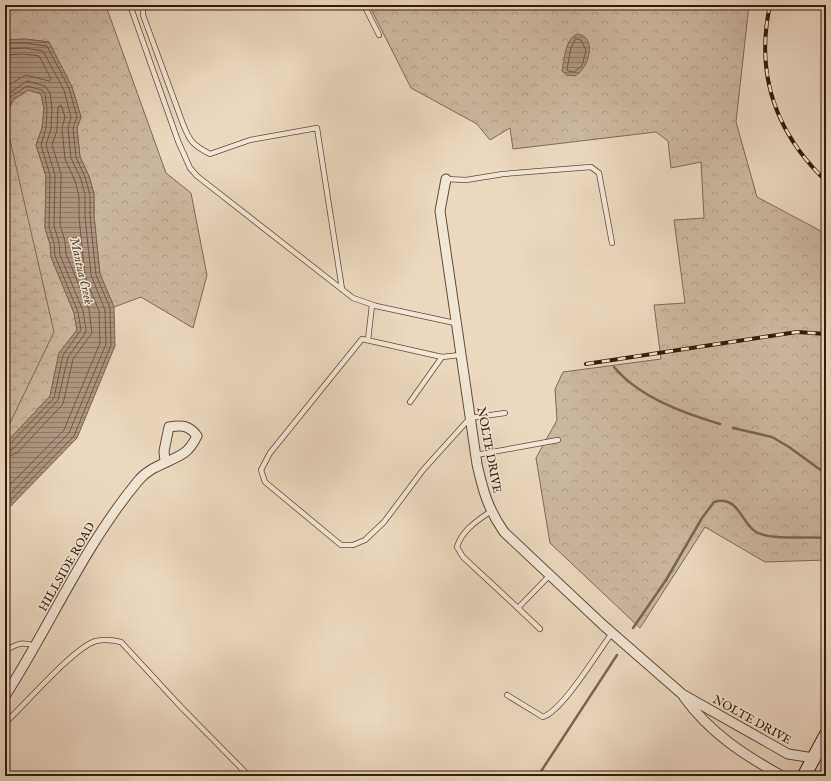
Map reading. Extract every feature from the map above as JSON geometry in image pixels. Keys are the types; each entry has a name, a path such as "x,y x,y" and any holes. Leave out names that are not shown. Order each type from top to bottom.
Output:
{"main road":[{"path":"804,776 826,735"}],"street":[{"name":"NOLTE DRIVE","path":"446,178 440,211 455,323 476,455 483,494 491,511 504,532 612,633 682,694 788,754 814,758"},
{"name":"HILLSIDE ROAD","path":"5,696 106,524 138,480 165,462"},
{"name":"NOLTE DRIVE","path":"682,694 696,715 730,745 782,776"}],"lane":[{"path":"130,5 178,141 190,168 197,176 353,298 372,305 455,323"},
{"path":"143,5 143,15 183,124 189,140 195,146 210,154 250,140 317,128 342,289"},
{"path":"364,5 379,35"},
{"path":"446,178 466,180 503,174 590,167 599,173 612,243"},
{"path":"368,340 372,305"},
{"path":"460,355 442,357 362,339 270,453 261,470 265,482 341,545 353,545 365,540 384,522 423,470 470,418 505,413"},
{"path":"410,402 442,357"},
{"path":"476,455 558,440"},
{"path":"491,511 466,530 459,540 457,547 463,557 540,629"},
{"path":"518,608 550,575"},
{"path":"508,695 543,717 551,714 567,696 612,633"},
{"path":"5,723 78,651 96,641 121,642 248,776"},
{"path":"5,651 18,643 23,642 35,646"}],"green space":[{"path":"5,5 106,6 166,173 191,193 207,275 193,328 141,297 114,307 100,274 94,216 94,194 89,176 80,157 77,128 81,117 72,87 49,42 25,39 5,40"},
{"path":"369,5 749,5 736,122 757,197 819,230 826,237 826,560 765,562 705,527 640,628 550,543 536,458 557,420 555,389 563,372 661,359 654,305 685,303 674,220 704,218 701,162 671,168 668,141 656,132 513,149 510,128 490,140 477,124 411,88"},
{"path":"28,90 41,94 44,109 42,128 36,145 46,176 45,228 50,244 51,257 74,313 77,330 59,353 50,396 5,444 5,429 10,424 5,117 13,100"},
{"path":"5,118 54,332 9,425 5,429"}],"water":[{"path":"577,34 584,36 588,40 589,53 584,67 580,72 575,76 567,75 562,71 566,50 570,40"},
{"name":"Mantua Creek","path":"25,39 49,42 72,87 81,117 77,128 80,157 89,176 94,194 94,216 100,274 114,307 115,346 77,438 5,512 5,444 50,396 59,353 77,330 74,313 51,257 50,244 45,228 46,176 36,145 42,128 44,109 41,94 28,90 13,100 5,117 5,40"}],"waterway":[{"path":"614,367 624,378 662,403 691,415 720,424"},
{"path":"733,428 772,437 789,447 826,474"},
{"path":"633,628 666,580 702,518 714,502 729,502 734,506 751,528 763,535 826,538"},
{"path":"538,776 617,655"}],"railway":[{"path":"770,5 766,30 765,55 768,78 774,101 782,122 794,143 826,181"},
{"path":"586,364 797,332 826,334"}]}
